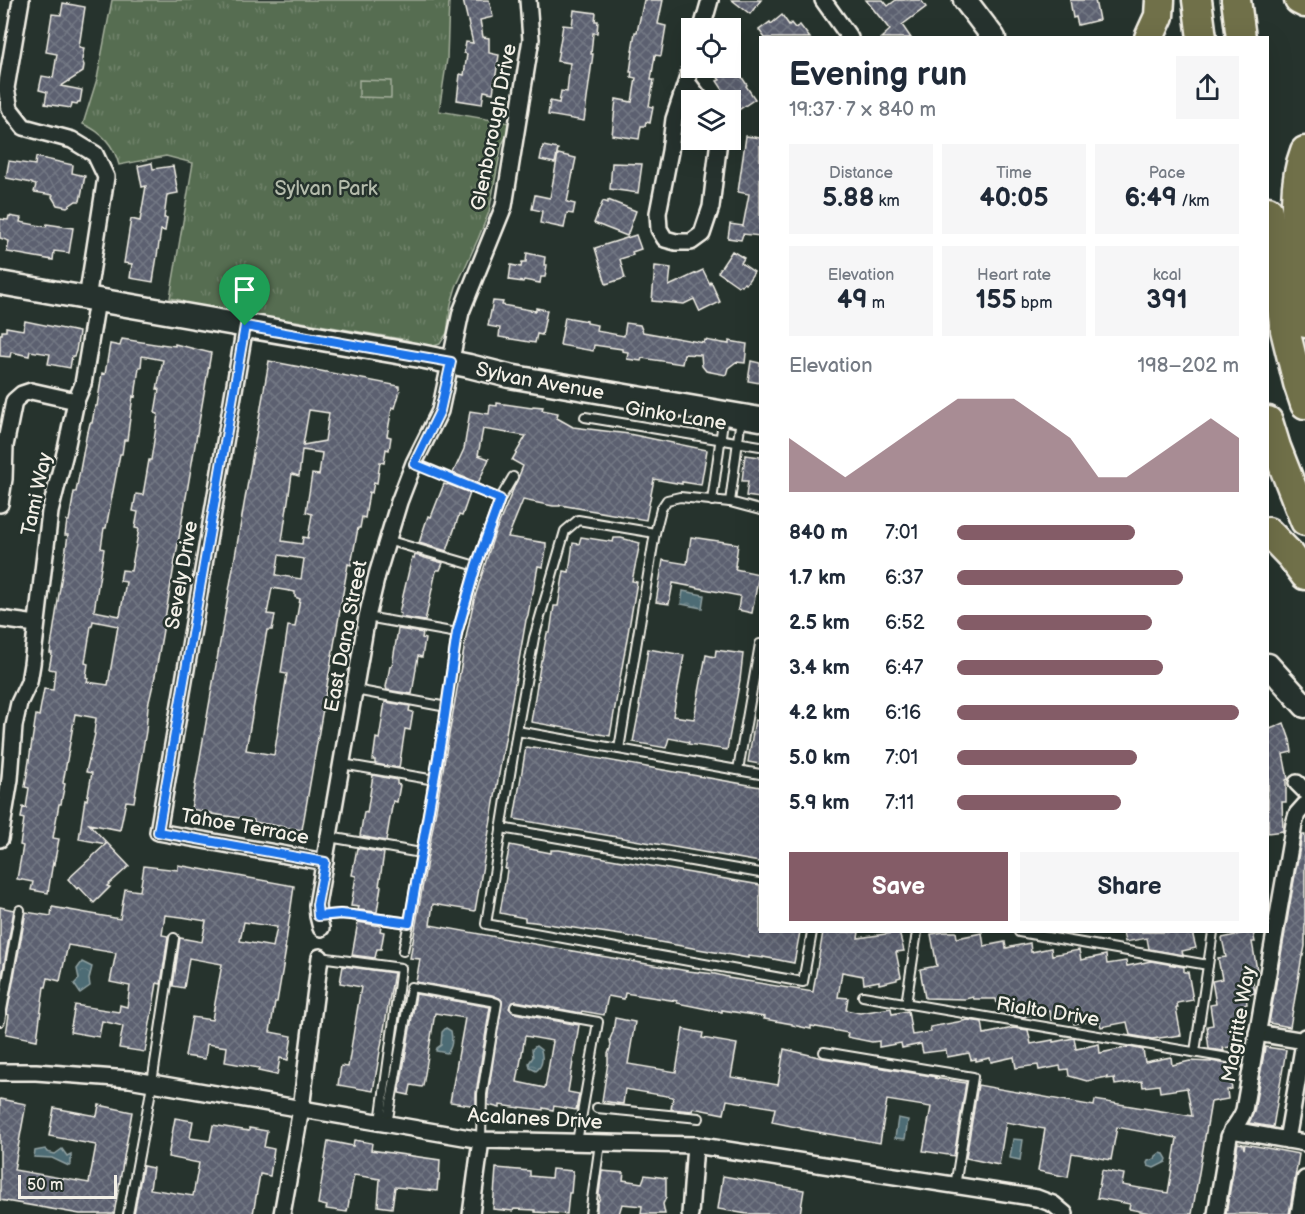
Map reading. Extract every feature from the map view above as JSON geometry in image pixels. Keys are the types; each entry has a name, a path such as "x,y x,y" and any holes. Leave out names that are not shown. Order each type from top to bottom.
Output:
{"highway":[{"path":"1150,36 1159,16 1160,0"},
{"path":"1197,0 1202,36"},
{"path":"1236,0 1241,36"},
{"path":"1299,0 1305,3"},
{"path":"1305,151 1300,164 1296,220 1305,323"},
{"path":"1269,218 1285,330 1305,404"},
{"path":"1269,424 1305,521"},
{"path":"1269,533 1305,575"}],"street":[{"name":"Tami Way","path":"0,832 10,778 14,726 19,703 29,682 50,512 76,401 83,384 106,177 95,154 72,140 24,127 10,110 6,88 21,0"},
{"name":"Glenborough Drive","path":"451,362 461,312 504,206 531,39 528,0"},
{"path":"705,18 710,0"},
{"path":"823,0 849,36"},
{"path":"967,2 992,36"},
{"path":"684,90 688,78"},
{"path":"687,82 693,90"},
{"path":"681,97 674,119 658,213 659,229 665,239 690,242 702,234 711,207 719,150"},
{"name":"Sylvan Avenue","path":"0,284 451,362 520,378 742,416"},
{"name":"Sevely Drive","path":"158,832 245,326"},
{"name":"East Dana Street","path":"320,922 317,905 368,617 399,502 414,464 440,411 451,362"},
{"path":"0,504 4,479 5,446 14,401 22,394 31,391 76,401"},
{"path":"0,619 36,624"},
{"path":"1269,666 1305,706"},
{"name":"Magritte Way","path":"1216,1214 1229,1137 1244,1110 1294,824 1297,814 1305,805"},
{"name":"Tahoe Terrace","path":"158,832 325,862"},
{"path":"282,1214 301,1109 320,957"},
{"path":"1257,1033 1305,1040 1287,1140"},
{"name":"Acalanes Drive","path":"0,1072 129,1078 481,1140 695,1145 1038,1198 1053,1204 1064,1213"},
{"path":"1232,1130 1305,1143"},
{"path":"471,1214 481,1140"},
{"path":"690,1214 695,1145"},
{"path":"1299,1214 1304,1196 1305,1179"}],"lane":[{"path":"712,501 721,439 742,416"},
{"path":"730,502 742,416"},
{"name":"Ginko Lane","path":"585,417 759,446"},
{"path":"414,464 500,499"},
{"path":"403,951 435,780 457,633 476,566 500,499 513,477"},
{"path":"619,749 661,509 667,500 680,497 730,502 759,510"},
{"path":"655,533 578,520 565,531 534,638 486,924 803,982 812,933"},
{"path":"387,540 476,566"},
{"path":"368,617 457,633"},
{"path":"738,770 759,650"},
{"path":"355,690 447,707"},
{"path":"517,731 759,774"},
{"path":"342,764 435,780"},
{"path":"501,828 759,873"},
{"path":"329,837 422,853"},
{"path":"0,1021 20,910"},
{"path":"320,922 340,914 409,923"},
{"path":"906,1004 917,933"},
{"path":"1025,933 1208,965"},
{"path":"1195,1052 1213,933"},
{"path":"128,1214 152,1083 174,938"},
{"path":"320,957 401,968 384,1123"},
{"path":"384,1123 411,987 491,1001 497,1004 481,1097 481,1140"},
{"name":"Rialto Drive","path":"863,996 1228,1058"},
{"path":"515,1008 598,1022 577,1142"},
{"path":"824,1052 973,1077 955,1185"},
{"path":"597,1108 699,1118"},
{"path":"591,1214 600,1143"}],"green space":[{"name":"Sylvan Park","path":"112,0 449,0 447,59 439,111 510,123 509,132 502,144 489,212 456,287 447,333 440,344 419,345 407,340 189,305 170,298 193,163 166,156 119,165 114,151 106,140 83,124 97,79"},
{"path":"359,80 391,81 391,98 359,97"}],"water":[{"path":"683,591 704,595 702,608 681,604"},
{"path":"82,962 92,967 90,986 80,993 74,984 79,979 77,969"},
{"path":"446,1028 452,1034 450,1049 447,1053 436,1051 441,1045 442,1032"},
{"path":"536,1046 541,1050 542,1059 536,1071 530,1068 529,1063 533,1057 532,1049"},
{"path":"898,1118 908,1120 905,1139 895,1138"},
{"path":"1013,1139 1023,1140 1020,1160 1010,1158"},
{"path":"45,1149 55,1154 62,1149 67,1156 71,1154 71,1164 69,1166 52,1158 34,1157 35,1151"},
{"path":"1160,1153 1164,1154 1166,1162 1154,1168 1148,1166 1148,1161 1155,1159"}],"building":[{"path":"463,0 489,0 493,17 480,20 483,37 489,38 489,53 499,55 493,93 484,91 482,104 457,100 460,74 464,75 466,42 473,43"},
{"path":"644,0 663,0 658,24 666,26 661,56 655,55 651,80 654,80 649,106 653,107 650,123 646,122 645,126 641,126 639,139 612,135 616,99 632,102 636,78 631,77 632,72 630,72 632,51"},
{"path":"732,0 761,0 750,14"},
{"path":"866,0 883,0 888,6 896,0 921,0 926,7 902,25 910,36 883,36 890,30"},
{"path":"1070,0 1095,0 1099,20 1078,25 1076,17 1073,18"},
{"path":"63,3 85,7 79,47 84,48 83,72 61,86 82,90 80,102 72,103 71,108 45,104 47,92 39,90 42,76 53,78 57,54 46,52 52,14 61,15"},
{"path":"574,10 596,13 595,21 598,21 597,33 593,33 591,54 593,54 584,121 548,115 550,101 559,103 561,91 567,92 570,63 557,61 563,25 572,26"},
{"path":"782,15 789,25 791,23 795,28 800,25 808,36 764,36 759,30 770,22 771,24"},
{"path":"741,76 755,99 741,108 741,90 723,90 717,81 720,80 718,78 741,78"},
{"path":"746,136 759,138 759,236 743,234 741,240 728,238 730,224 743,226 749,194 738,192"},
{"path":"543,146 558,149 555,163 540,160"},
{"path":"558,154 576,158 567,202 575,204 573,214 567,213 564,228 540,223 542,211 532,209 535,195 550,198"},
{"path":"36,157 73,165 72,173 85,176 80,201 67,207 57,205 53,195 34,192 36,185 6,178 9,161 35,165"},
{"path":"152,163 153,169 173,166 178,193 167,195 165,231 161,230 153,282 130,278 132,264 124,263 131,219 140,221 146,186 142,187 138,166"},
{"path":"612,163 642,164 638,193 610,189"},
{"path":"608,200 636,211 627,236 594,223 603,201 608,203"},
{"path":"9,216 21,218 20,222 46,227 47,224 73,228 69,253 54,251 53,260 7,252 9,241 0,238 0,219 8,220"},
{"path":"636,235 641,249 632,252 633,255 620,259 625,278 606,284 595,248"},
{"path":"732,251 744,258 741,263 754,272 742,286 738,286 718,272"},
{"path":"527,253 545,257 544,265 547,265 545,277 541,277 540,283 509,280 511,265 521,267 522,262 526,262"},
{"path":"655,266 671,268 669,286 703,270 720,302 700,312 694,299 684,304 652,301"},
{"path":"493,301 503,302 502,305 536,311 536,308 547,310 542,335 537,334 535,343 499,337 500,328 488,326"},
{"path":"565,317 597,325 596,331 624,336 626,323 640,325 643,332 704,343 705,340 747,344 745,363 736,362 728,368 726,375 706,371 702,366 701,355 684,354 682,364 642,358 641,361 627,359 628,352 622,349 594,345 593,351 560,345"},
{"path":"25,321 79,332 70,368 48,364 50,354 30,351 29,356 11,352 10,357 0,356 2,331 6,331 6,327 23,330"},
{"path":"122,339 161,345 175,346 175,344 211,353 148,706 134,802 126,801 120,830 89,824 129,866 107,886 110,887 94,903 68,879 106,844 79,839 85,799 87,800 92,773 86,772 95,734 96,718 75,714 63,783 65,784 53,838 59,839 48,893 31,890 33,882 17,879 23,846 20,845 24,819 21,818 23,807 26,808 29,788 25,787 36,715 39,716 44,689 53,690 55,670 49,669 52,653 50,653 68,535 65,535 67,521 69,521 74,492 76,492 87,432 92,423 95,406 97,406 102,373 105,374 110,344 120,346","holes":["142,356 163,360 157,389 159,389 155,413 158,414 151,460 149,460 143,495 136,494 133,511 138,512 135,528 139,529 131,571 122,570 120,581 126,582 120,616 94,611 104,549 101,548 104,528 106,528 120,454 122,454 124,440 127,440 133,396 135,397","93,621 118,626 108,685 87,682 88,664 85,663"]},
{"path":"269,361 399,386 400,391 395,408 392,407 387,436 391,437 389,450 386,449 384,463 380,462 377,483 374,482 372,493 369,492 365,518 362,517 360,528 358,528 351,565 348,564 302,830 191,809","holes":["309,410 329,413 325,441 303,445","302,450 322,453 319,475 312,474 306,512 312,514 308,538 303,537 302,544 282,541 292,474 299,476","279,555 304,559 301,579 276,575","272,588 295,592 295,597 300,599 295,627 288,626 281,673 287,674 274,755 246,750 267,630 272,630 275,615 267,614"]},
{"path":"751,361 759,363 759,383 748,381"},
{"path":"497,403 532,408 533,406 543,407 542,410 558,413 557,418 573,427 629,434 707,450 701,485 654,479 646,520 523,500 508,537 546,543 546,550 543,567 538,566 526,620 475,911 433,904 430,925 813,992 823,933 859,933 858,938 899,933 904,951 896,952 901,977 879,984 879,981 864,984 863,976 842,972 838,997 848,998 846,1010 860,1013 891,1008 892,1014 908,1011 912,1035 931,1032 930,1027 968,1020 982,1022 984,1034 1013,1028 1028,1030 1031,1044 1074,1038 1076,1049 1099,1044 1100,1053 1130,1047 1143,1050 1145,1062 1171,1057 1172,1065 1190,1061 1227,1064 1232,1089 1227,1090 1228,1099 1211,1102 1192,1214 1155,1214 1129,1209 1130,1204 1097,1198 1102,1170 1124,1174 1122,1185 1168,1193 1177,1138 1117,1127 1111,1160 1072,1153 1068,1177 1038,1171 1045,1129 1006,1122 999,1165 966,1158 978,1085 1094,1106 1095,1100 1192,1116 1187,1088 1160,1092 1159,1085 1143,1087 1142,1081 1115,1085 1114,1078 1107,1079 1107,1077 1087,1081 1069,1076 1068,1069 1061,1070 1060,1066 1039,1070 1038,1065 1016,1068 1014,1057 991,1062 990,1058 971,1060 969,1053 947,1057 946,1050 923,1053 921,1044 902,1048 901,1043 879,1047 879,1041 872,1042 847,1037 848,1033 811,1026 811,1029 764,1019 765,1017 722,1010 722,1012 677,1003 677,1001 625,993 624,999 608,996 604,1015 516,1001 511,1003 509,1008 514,1013 579,1025 568,1092 579,1094 576,1110 554,1106 553,1110 543,1108 543,1110 500,1105 500,1108 488,1105 502,1001 492,995 416,982 420,959 410,958 474,600 494,535 523,466 512,460 526,436 483,429 478,455 489,459 478,483 453,473 464,449 470,411 489,414 490,405 497,406","holes":["525,1036 553,1041 545,1088 517,1082"]},
{"path":"745,455 759,457 759,498 746,496 748,481 742,481"},
{"path":"444,484 470,493 462,516 459,515 447,551 419,543 428,516 431,517"},
{"path":"581,537 613,542 614,538 621,538 640,543 632,581 637,582 610,736 531,722 541,660 547,633 550,633 554,606 558,606 564,571 569,572 573,543 579,544"},
{"path":"691,537 738,544 735,569 759,574 752,613 738,610 740,596 673,583 669,604 656,602 663,560 687,564"},
{"path":"415,555 443,563 440,570 436,571 425,621 400,617 399,613 412,557 414,558"},
{"path":"398,629 423,633 422,638 425,639 422,657 418,656 412,694 387,690 386,687"},
{"path":"648,649 684,655 673,716 694,719 706,655 715,657 716,650 743,654 727,750 688,744 689,742 669,738 666,748 633,742"},
{"path":"385,702 410,706 409,711 413,712 410,730 405,729 399,768 375,764 373,760"},
{"path":"755,720 759,721 759,764 748,762"},
{"path":"1284,723 1292,752 1283,754 1288,779 1286,780 1286,802 1282,802 1283,831 1269,833 1269,730"},
{"path":"526,747 533,747 759,787 759,862 514,819"},
{"path":"373,775 397,780 397,784 400,785 397,802 393,801 386,841 360,836 364,812 367,813"},
{"path":"1302,835 1305,835 1305,946 1290,1027 1269,1023"},
{"path":"510,845 551,853 551,850 559,850 759,885 759,933 800,933 794,963 763,957 748,956 748,958 621,935 525,921 525,918 500,913 507,869 505,869"},
{"path":"357,848 384,853 377,912 358,910 359,907 351,906 356,876 352,875"},
{"path":"178,865 294,886 286,949 270,1032 292,1036 288,1060 280,1058 277,1075 258,1071 259,1068 225,1062 227,1047 207,1044 205,1059 185,1056 192,1017 212,1020 222,964 189,958 184,988 173,986 180,938 202,942 206,921 182,917 165,915 162,935 168,936 161,984 157,983 145,1052 119,1048 123,1026 102,1021 99,1037 70,1032 75,1005 119,1012 120,1005 127,1007 130,986 110,982 116,953 68,945 60,981 48,978 46,987 44,987 37,1040 6,1034 9,1015 7,1014 26,912 51,916 52,907 120,919 125,889 140,891 144,866 178,870","holes":["244,922 277,927 273,947 240,941"]},
{"path":"0,907 14,910 0,987"},
{"path":"358,922 381,926 380,931 384,932 381,949 377,949 375,958 352,955"},
{"path":"956,933 957,938 982,933 984,946 1005,942 1006,948 1030,943 1031,952 1051,948 1052,955 1079,950 1081,960 1106,955 1107,964 1126,961 1127,966 1151,961 1184,967 1184,972 1188,972 1193,1000 1177,1003 1181,1035 1152,1039 1130,1035 1127,1022 1101,1027 1099,1020 1074,1024 1073,1016 1051,1020 1050,1011 1025,1017 1010,1015 1009,1008 1004,1009 1003,1003 997,1004 996,999 925,998 920,969 937,966 931,934"},
{"path":"1123,933 1192,933 1196,948 1182,951 1183,955 1149,949 1147,938 1125,942"},
{"path":"1253,933 1255,942 1252,942 1257,970 1251,971 1255,993 1246,995 1247,1004 1244,1005 1246,1017 1238,1018 1241,1039 1236,1040 1238,1046 1223,1048 1224,1051 1209,1049 1207,1033 1207,1026 1213,1025 1210,1005 1216,1004 1212,981 1222,979 1218,958 1226,957 1222,938"},
{"path":"343,966 394,973 373,1091 338,1085 341,1066 348,1067 361,987 340,983"},
{"path":"416,994 490,1007 476,1093 476,1106 450,1102 465,1018 435,1013 423,1086 411,1085 409,1095 399,1093"},
{"path":"615,1018 635,1022 628,1064 676,1072 683,1029 703,1033 702,1038 737,1044 731,1077 778,1085 784,1049 966,1083 954,1156 923,1151 931,1107 887,1100 880,1143 772,1122 775,1108 727,1100 724,1114 693,1108 692,1111 671,1109 673,1097 625,1089 623,1104 602,1101"},
{"path":"1265,1047 1286,1050 1273,1127 1249,1123 1254,1112"},
{"path":"0,1099 26,1104 14,1170 89,1183 96,1145 49,1136 54,1108 97,1116 99,1105 132,1112 114,1214 80,1214 0,1200"},
{"path":"175,1118 193,1121 190,1138 210,1141 213,1125 249,1131 249,1128 267,1131 264,1147 274,1149 270,1176 260,1174 253,1214 134,1214 143,1166 153,1168 150,1189 193,1196 199,1163 168,1157"},
{"path":"354,1140 372,1143 371,1150 440,1160 437,1191 395,1187 392,1208 378,1206 380,1179 354,1175 347,1212 326,1209 327,1206 318,1204 328,1141 353,1146"},
{"path":"1238,1143 1243,1144 1244,1149 1245,1144 1299,1154 1289,1214 1226,1214"},
{"path":"496,1168 530,1171 530,1176 551,1178 552,1169 573,1171 567,1214 535,1212 535,1210 493,1209"},
{"path":"602,1171 624,1173 623,1180 642,1183 645,1175 666,1178 666,1197 663,1204 665,1214 641,1214 642,1206 622,1204 619,1214 597,1214"},
{"path":"723,1176 804,1190 800,1214 747,1214 718,1209"}],"route":[{"path":"245,326 451,362 440,411 414,464 500,499 476,566 457,633 443,729 409,923 340,914 318,916 317,905 325,862 158,832 245,326"}]}
